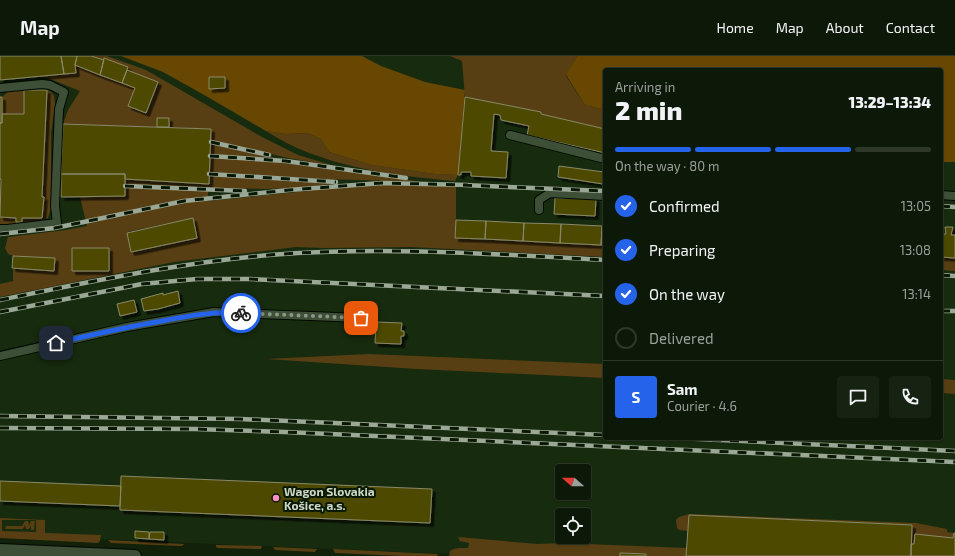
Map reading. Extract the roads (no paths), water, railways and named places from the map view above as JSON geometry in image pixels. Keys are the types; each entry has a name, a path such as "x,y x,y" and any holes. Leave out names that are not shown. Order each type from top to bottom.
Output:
{"street":[{"path":"0,550 135,556"}],"lane":[{"path":"0,88 42,84 50,85 64,92 59,109 55,206 57,222 0,229"},
{"path":"510,135 603,158"},
{"path":"539,210 539,200 550,193 603,196"},
{"path":"943,195 955,196"},
{"path":"0,356 127,327 214,312 361,318"}],"railway":[{"path":"211,142 269,155"},
{"path":"210,156 286,161 406,178"},
{"path":"209,174 336,182"},
{"path":"0,234 55,228 184,201 289,190 382,183 468,185"},
{"path":"463,185 603,191"},
{"path":"125,186 245,191"},
{"path":"943,206 955,207"},
{"path":"0,300 167,268 235,258 311,252 395,251 479,253 603,260"},
{"path":"943,275 955,276"},
{"path":"0,312 142,284 197,279 250,279 603,296"},
{"path":"943,311 955,311"},
{"path":"0,416 240,419 603,435"},
{"path":"0,428 195,429 285,432 955,462"},
{"path":"719,440 955,451"}],"place":[{"name":"Wagon Slovakia Košice, a.s.","path":"276,498"}]}
